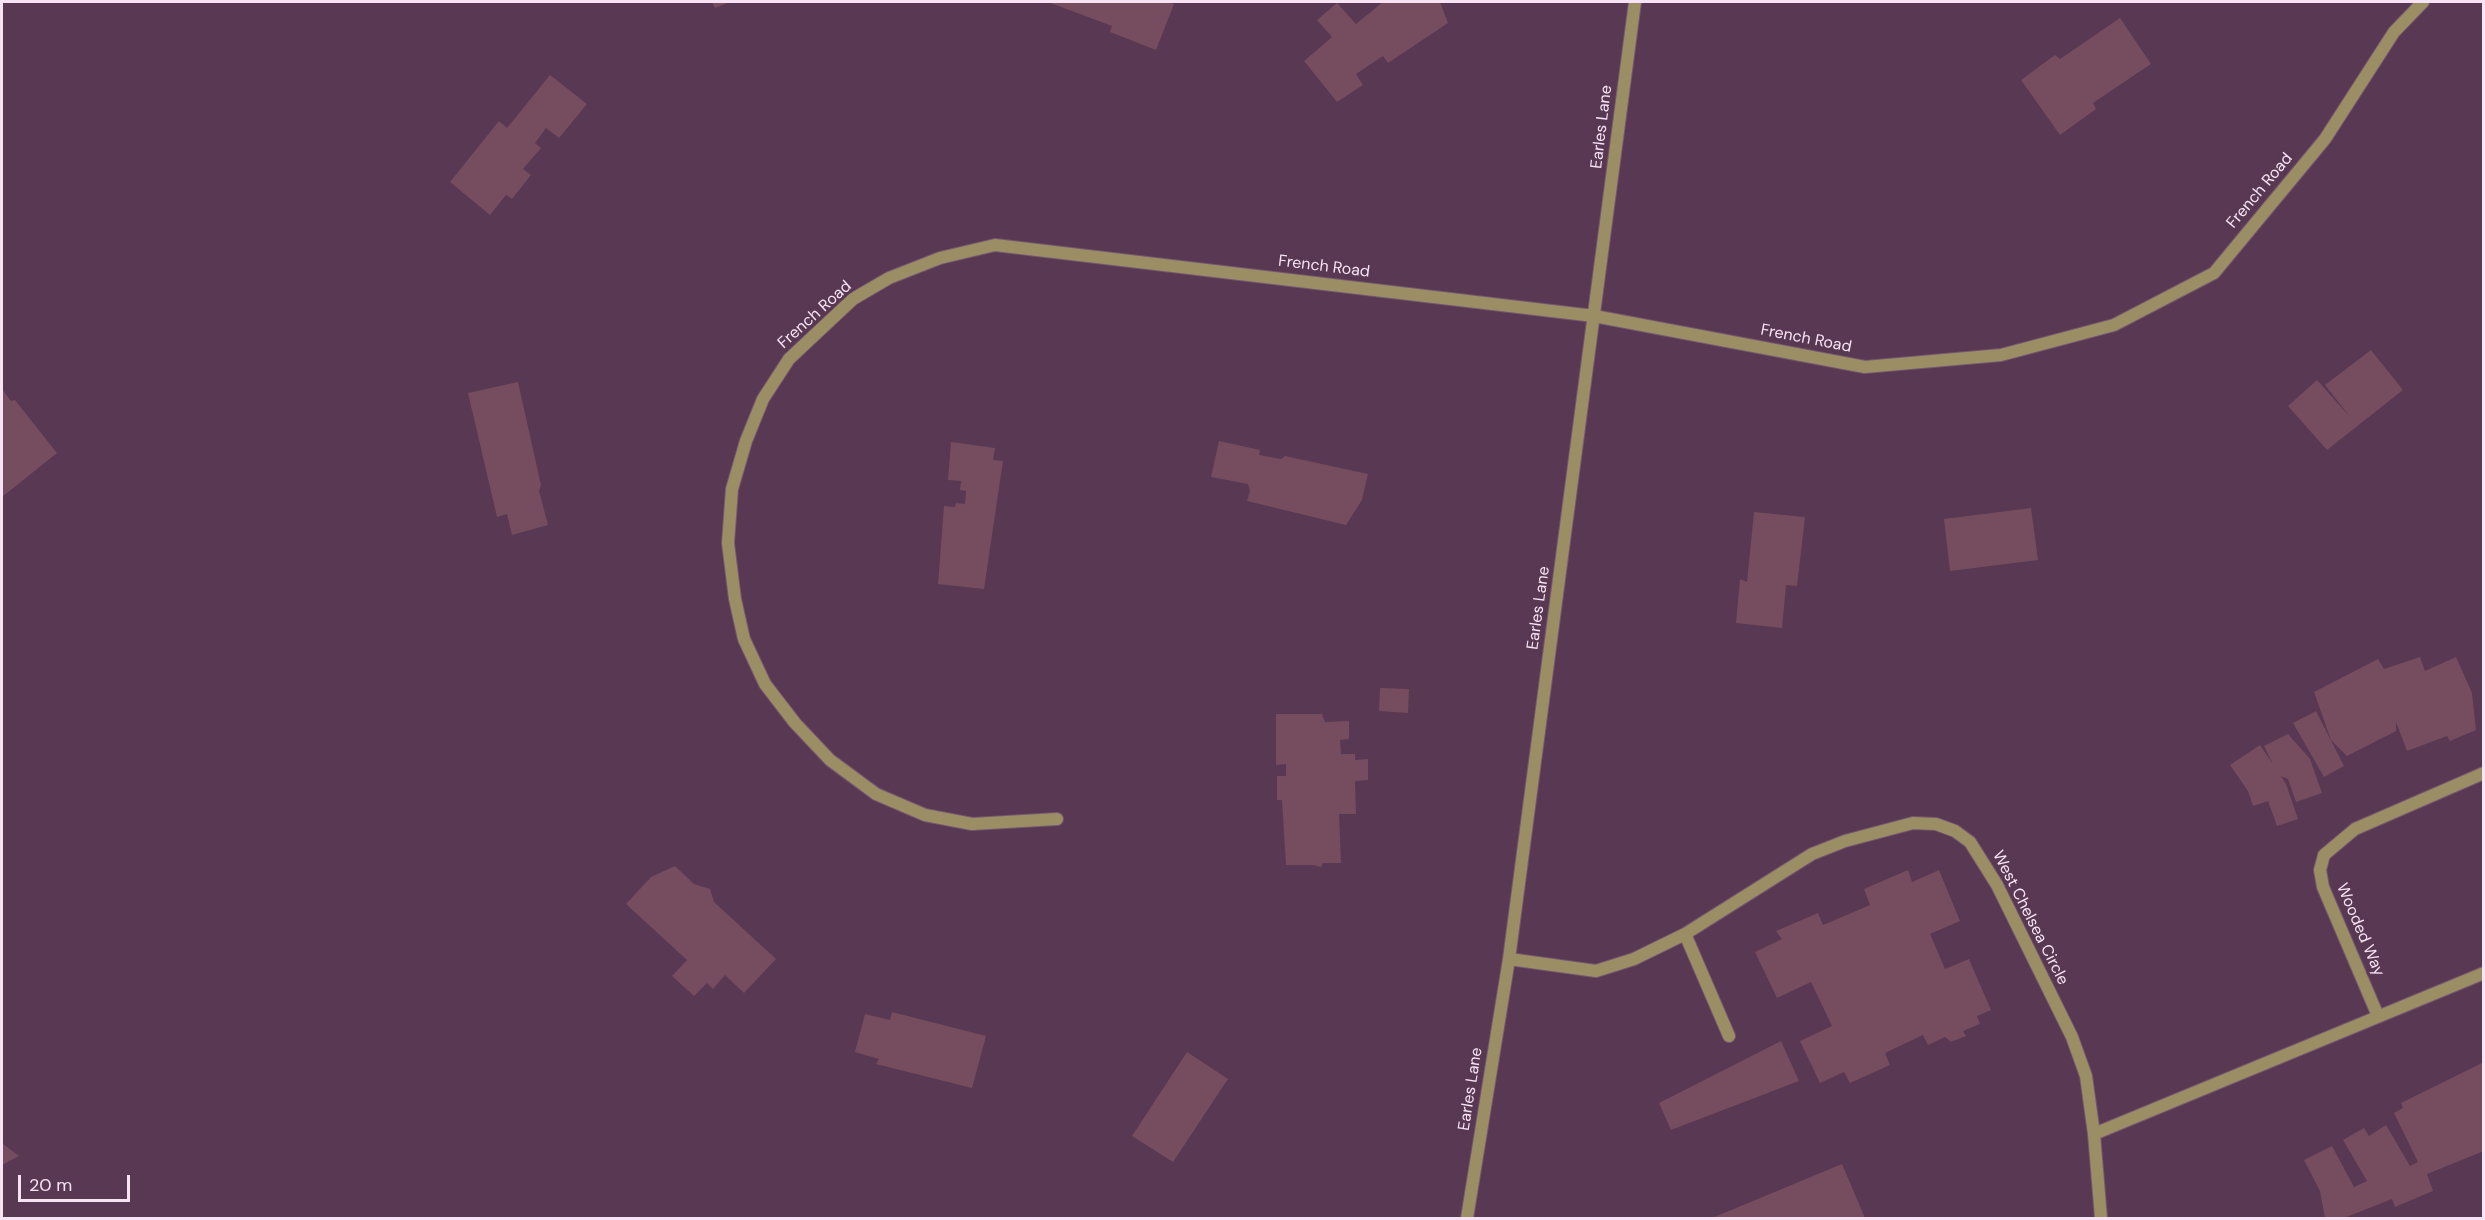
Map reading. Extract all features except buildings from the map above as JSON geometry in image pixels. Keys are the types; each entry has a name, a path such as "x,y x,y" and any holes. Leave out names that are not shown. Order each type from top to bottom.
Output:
{"street":[{"name":"Earles Lane","path":"1467,1218 1509,959 1635,2"},
{"name":"French Road","path":"1058,819 972,824 925,815 876,794 830,760 795,723 765,684 744,639 735,599 728,543 732,489 746,441 763,399 789,359 853,299 896,274 939,258 995,244 1594,316 1865,367 2001,355 2114,325 2214,273 2325,139 2394,32 2422,2"},
{"name":"Wooded Way","path":"2378,1016 2323,886 2320,870 2324,855 2355,829 2484,773"},
{"name":"West Chelsea Circle","path":"1509,959 1596,971 1634,959 1685,934 1812,854 1845,841 1913,823 1936,824 1955,831 1970,842 1992,877 2072,1037 2086,1076 2094,1134 2101,1218"},
{"path":"1685,934 1729,1036"},
{"path":"2094,1134 2484,973"}]}
